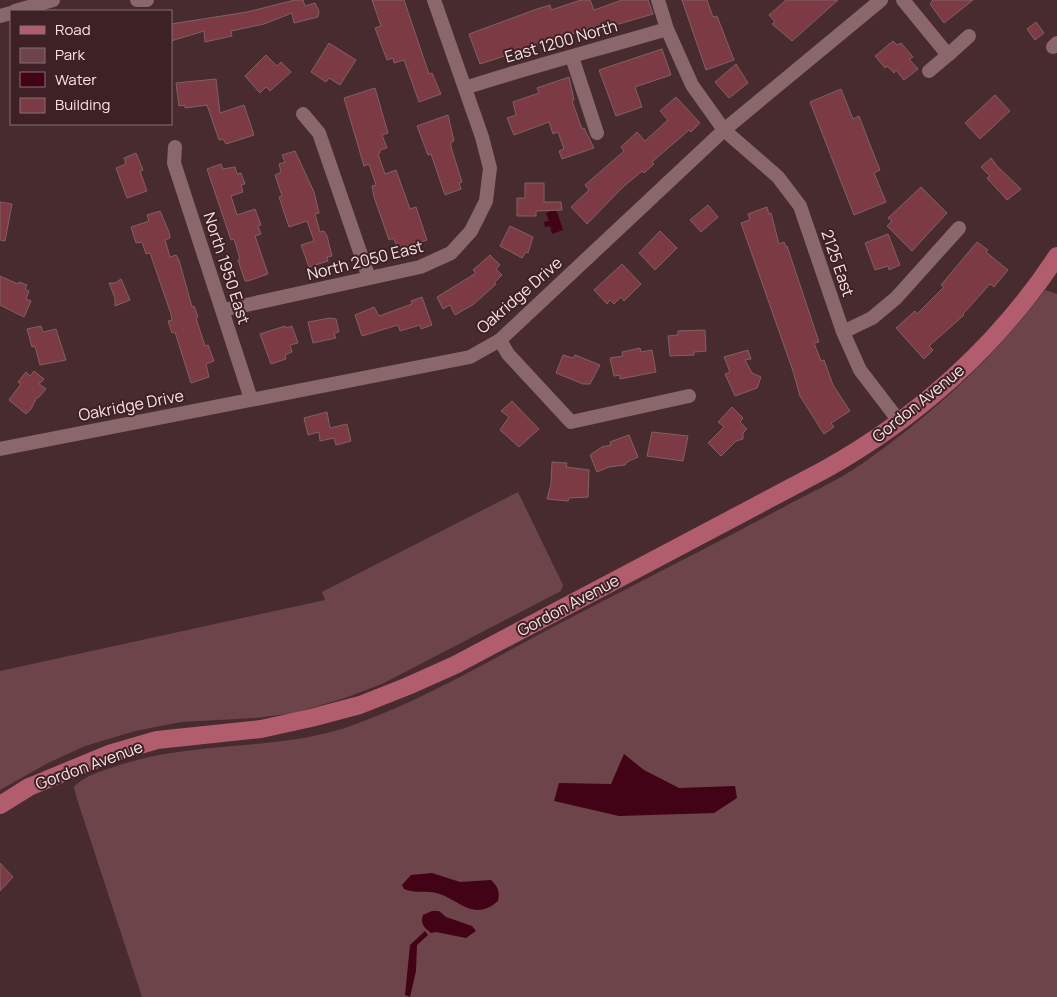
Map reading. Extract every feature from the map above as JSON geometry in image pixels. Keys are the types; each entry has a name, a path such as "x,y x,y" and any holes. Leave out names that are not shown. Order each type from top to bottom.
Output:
{"main road":[{"name":"Gordon Avenue","path":"0,805 29,787 117,752 157,740 261,729 311,718 360,705 455,665 824,470 876,439 942,388 980,351 1054,266"}],"street":[{"path":"19,10 54,0"},
{"path":"136,0 146,0"},
{"name":"North 2050 East","path":"223,310 420,267 451,253 471,231 486,202 490,168 465,88 434,0"},
{"name":"2125 East","path":"658,0 667,29 692,85 724,130 778,177 800,206 843,332 860,370 899,421"},
{"name":"Oakridge Drive","path":"0,449 470,357 500,340 724,130 881,0"},
{"path":"903,0 948,55"},
{"name":"East 1200 North","path":"465,88 526,68 572,57 667,29"},
{"path":"929,71 969,36"},
{"path":"572,57 597,133"},
{"path":"302,114 319,133 369,278"},
{"name":"North 1950 East","path":"175,147 174,163 251,399"},
{"path":"843,332 872,318 896,298 959,228"},
{"path":"500,340 508,354 571,422 689,396"}],"green space":[{"path":"1045,290 1057,294 1057,997 142,997 74,787 86,778 99,772 154,756 198,749 290,740 335,731 388,711 443,686 853,470 914,425 961,384 1005,339"},
{"path":"518,492 563,585 561,591 382,684 342,699 294,713 256,718 181,722 135,731 85,746 48,763 0,790 0,671 325,600 322,592"}],"water":[{"path":"556,209 563,230 552,234 550,226 545,227 544,222 549,221 546,213"},
{"path":"624,754 644,770 679,788 735,786 737,798 714,813 619,816 554,801 559,783 611,784"},
{"path":"432,873 460,882 491,880 498,889 498,901 481,910 473,909 432,892 416,892 404,889 402,885 411,875"},
{"path":"432,911 439,911 446,917 472,926 476,931 466,938 436,932 431,933 422,923 422,920 423,915"},
{"path":"425,931 428,935 417,945 416,971 410,997 405,995 410,945"}],"building":[{"path":"295,0 303,0 305,6 315,3 319,11 318,17 294,23 292,13 264,24 231,31 232,36 205,42 204,31 172,41 172,24 247,12"},
{"path":"372,0 404,0 429,74 432,73 441,94 419,102 404,60 394,63 393,58 387,60 375,28 381,26"},
{"path":"581,0 590,0 594,10 622,0 648,0 653,14 612,26 609,25 580,38 578,32 480,64 469,34 550,5 551,10"},
{"path":"682,0 707,0 713,17 717,16 734,60 706,70"},
{"path":"786,0 838,0 792,41 772,24 775,22 769,15"},
{"path":"933,0 973,0 944,23 930,4"},
{"path":"1036,22 1044,33 1035,40 1027,29"},
{"path":"893,41 897,45 901,43 913,57 909,59 918,69 904,80 896,70 894,73 887,66 885,68 875,56"},
{"path":"329,43 356,60 340,85 329,78 326,82 311,72"},
{"path":"662,49 671,75 635,87 642,107 616,116 599,70"},
{"path":"266,55 277,66 281,62 291,72 270,91 266,87 260,93 245,76"},
{"path":"736,64 748,83 729,98 715,82"},
{"path":"569,77 574,100 572,101 582,129 584,128 594,148 562,159 559,151 564,149 558,132 553,134 549,122 514,135 507,118 516,115 513,102 539,93 537,88"},
{"path":"216,79 220,113 244,105 254,135 226,144 223,139 219,140 207,105 185,108 185,105 179,106 176,83"},
{"path":"375,88 388,133 382,135 387,148 380,150 378,154 385,174 396,170 410,209 416,207 427,240 399,250 393,238 389,240 374,197 372,186 376,185 369,164 364,166 344,98"},
{"path":"841,89 853,119 859,116 880,170 874,173 886,202 854,215 810,102"},
{"path":"995,95 1010,111 980,139 965,123"},
{"path":"676,97 700,123 691,132 689,130 652,162 654,164 644,173 642,171 622,188 587,224 571,207 589,190 585,185 624,151 621,147 637,132 645,141 668,120 660,111"},
{"path":"448,115 454,141 451,142 451,147 462,182 459,183 461,189 445,195 431,154 428,155 417,126"},
{"path":"295,151 314,192 319,213 315,214 320,232 324,231 327,236 332,256 327,257 328,261 309,267 301,245 314,241 307,221 289,227 279,197 282,196 275,175 281,172 279,164 285,162 282,155"},
{"path":"136,153 143,170 140,171 147,191 127,198 116,168 126,164 124,158"},
{"path":"991,158 1021,189 1007,200 987,178 990,176 981,167"},
{"path":"221,164 223,169 235,167 237,174 241,173 245,184 241,185 243,192 231,196 237,215 255,209 261,225 258,226 261,234 255,236 268,274 248,281 245,281 234,239 231,240 207,169"},
{"path":"525,183 544,183 544,202 561,202 562,210 536,211 536,216 517,216 517,198 525,198"},
{"path":"921,187 947,213 912,251 887,226 892,221 888,218"},
{"path":"0,202 12,204 5,241 0,240"},
{"path":"708,205 718,217 701,232 690,220"},
{"path":"767,207 769,214 771,213 779,244 784,242 787,246 819,342 814,343 821,361 824,360 833,385 850,411 831,423 834,427 824,434 800,396 741,223 750,220 748,214"},
{"path":"160,211 169,232 170,238 165,240 170,257 176,255 179,260 192,307 194,306 198,317 196,318 205,346 208,345 214,361 206,364 209,377 191,383 175,332 172,333 168,321 172,320 171,314 150,253 146,254 142,242 136,243 131,227 149,221 147,215"},
{"path":"510,226 533,237 528,253 526,252 522,258 500,246"},
{"path":"660,231 677,248 655,270 639,253"},
{"path":"888,234 900,265 889,270 888,266 875,270 865,243"},
{"path":"977,242 1008,270 994,287 990,284 964,315 929,346 933,350 924,359 896,328 915,311 917,314 944,287 941,285"},
{"path":"490,255 500,265 496,269 502,275 494,283 496,284 474,304 455,315 450,305 443,309 437,297 476,273 473,270"},
{"path":"622,264 641,284 624,301 621,297 614,304 610,300 607,304 594,290"},
{"path":"0,276 18,284 19,282 27,285 25,289 29,291 26,299 31,301 24,317 0,305"},
{"path":"121,279 130,300 115,306 115,298 109,283 115,283"},
{"path":"422,297 432,325 421,329 420,325 400,331 398,325 362,336 355,315 374,307 379,316 412,304 411,301"},
{"path":"330,318 336,319 339,332 334,333 336,338 313,343 308,322"},
{"path":"41,326 43,332 56,329 66,360 40,365 35,346 32,347 27,329"},
{"path":"285,326 286,328 292,326 298,343 290,345 292,352 285,355 286,359 271,364 260,334"},
{"path":"705,330 706,351 694,352 694,355 670,356 668,336 678,335 678,331"},
{"path":"640,348 641,352 652,350 656,372 620,379 620,375 614,376 610,358 623,356 622,352"},
{"path":"748,350 751,359 745,360 752,373 761,377 757,388 735,396 725,374 730,372 724,357"},
{"path":"563,355 573,358 575,355 600,365 590,384 583,384 556,373"},
{"path":"34,371 44,379 39,384 46,389 37,397 26,414 9,400 21,384 18,382 26,372 30,376"},
{"path":"512,401 539,429 519,447 500,430 509,417 501,411"},
{"path":"732,407 743,418 740,422 747,429 743,433 743,439 736,441 721,456 708,443 724,427 718,422"},
{"path":"327,412 330,428 347,424 351,441 336,445 334,438 320,441 319,432 308,435 304,418"},
{"path":"652,432 688,436 683,461 647,456"},
{"path":"629,435 638,457 627,462 625,465 609,467 597,472 590,455 602,447 611,445 610,442"},
{"path":"552,462 567,463 566,467 589,470 588,497 569,498 568,501 547,499 551,484"},
{"path":"0,863 13,877 0,891"}]}
